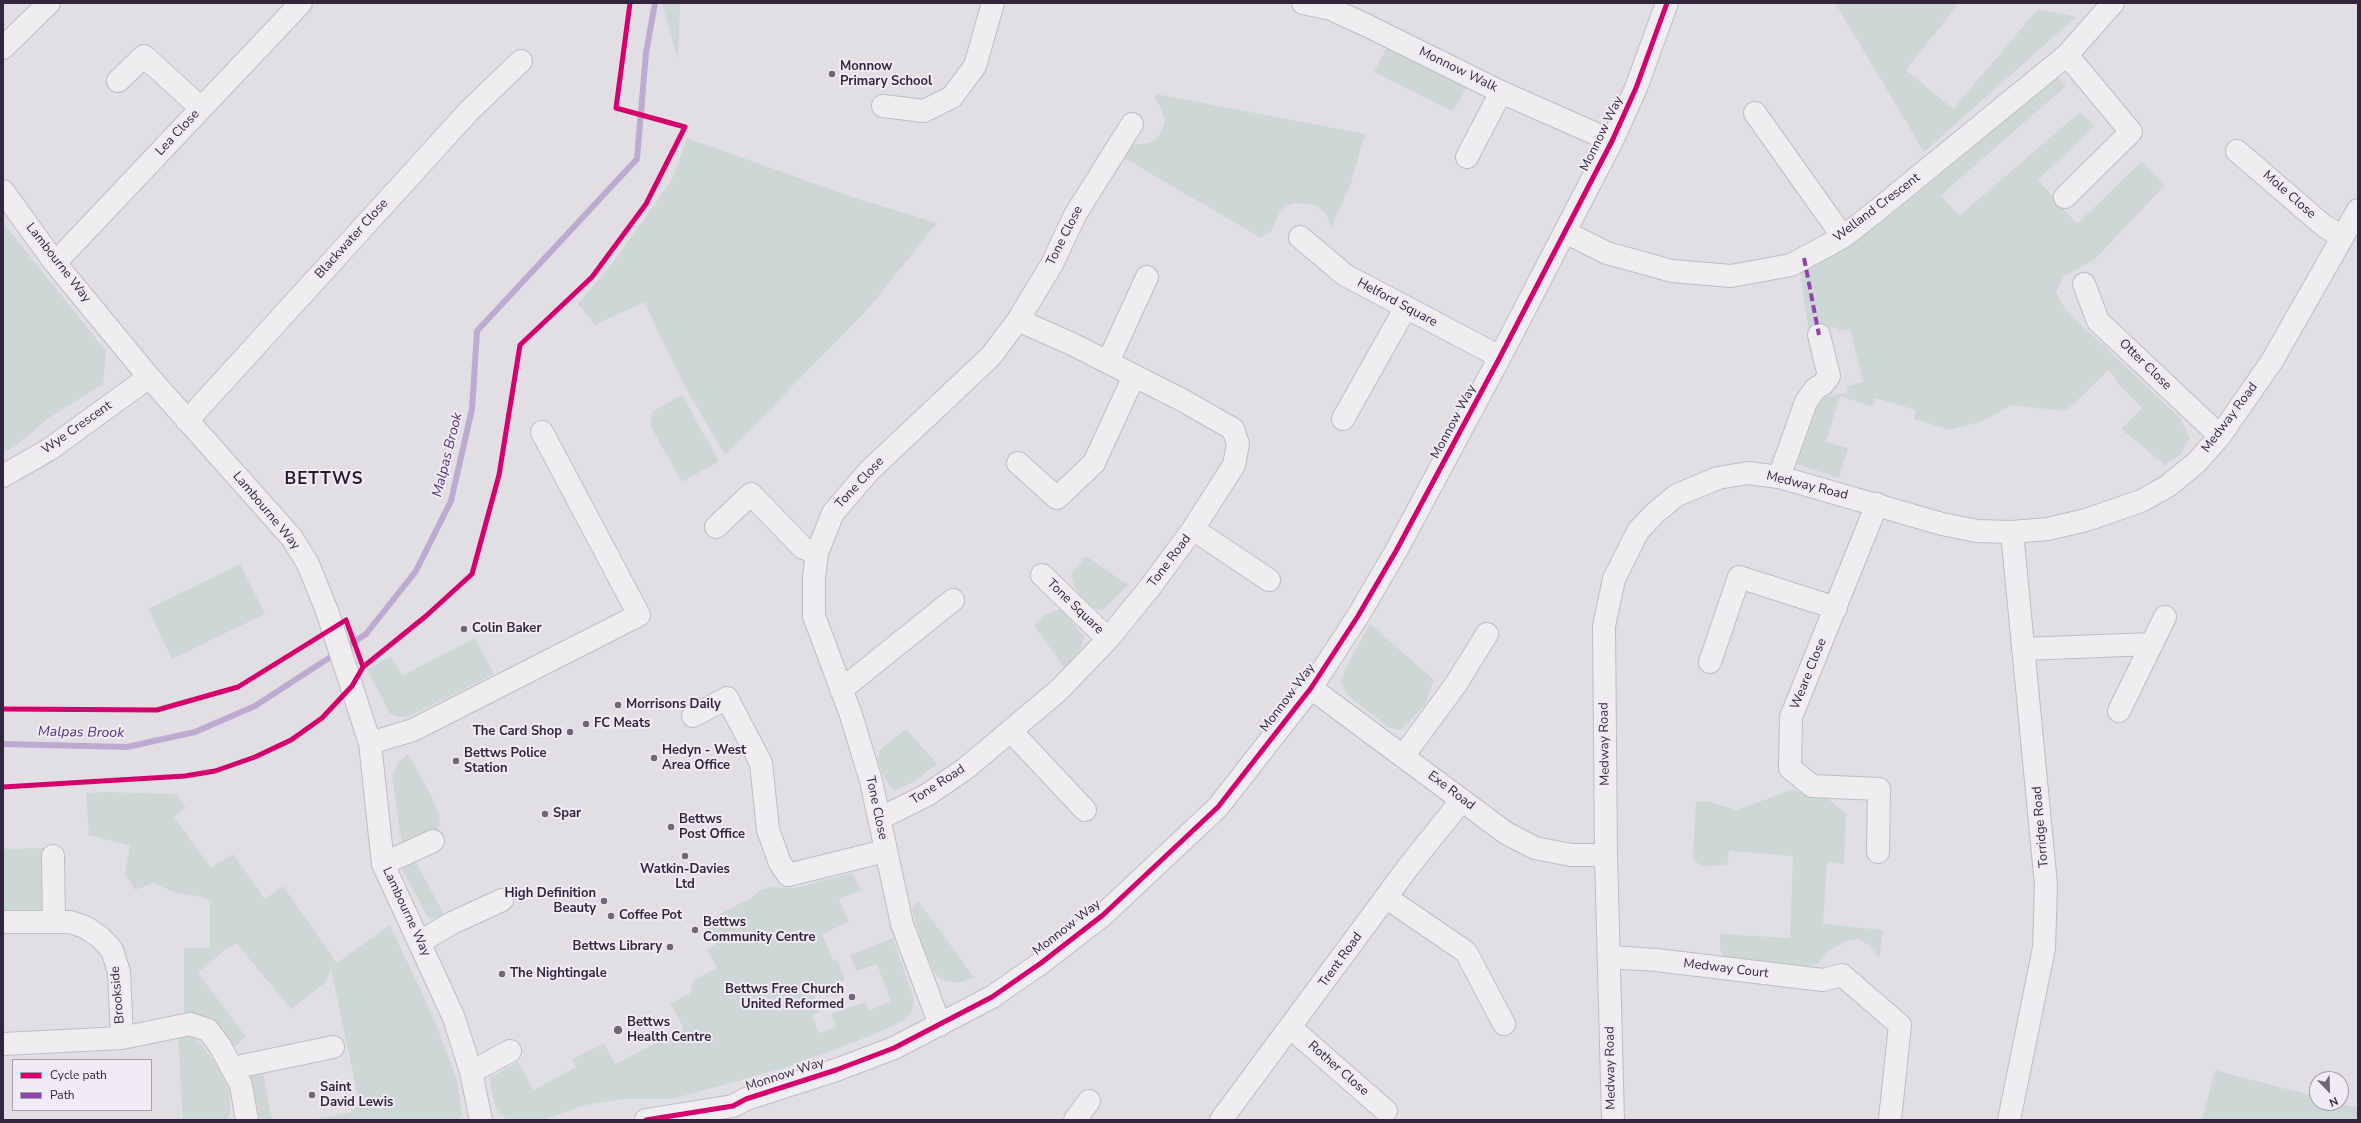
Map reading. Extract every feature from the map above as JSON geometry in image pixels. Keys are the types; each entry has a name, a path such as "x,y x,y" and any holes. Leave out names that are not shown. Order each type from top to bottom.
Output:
{"street":[{"path":"3,48 48,3"},
{"name":"Lea Close","path":"55,263 301,3"},
{"path":"883,106 924,111 952,97 975,66 993,3"},
{"name":"Monnow Walk","path":"1303,3 1331,9 1501,92 1612,141"},
{"name":"Monnow Way","path":"646,1120 735,1113 746,1099 836,1070 894,1048 992,997 1041,963 1103,914 1218,807 1311,688 1358,616 1396,551 1500,357 1612,141 1636,88 1667,3"},
{"name":"Welland Crescent","path":"1565,232 1608,253 1672,271 1731,276 1791,265 1843,237 2067,55 2113,3"},
{"path":"2065,197 2131,132 2067,55"},
{"path":"118,81 144,56 201,108"},
{"name":"Blackwater Close","path":"187,421 469,112 521,61"},
{"path":"1467,157 1501,92"},
{"path":"1755,113 1843,237"},
{"name":"Tone Close","path":"940,1025 902,924 871,781 814,616 814,578 817,553 833,513 869,471 991,356 1018,320 1052,264 1075,215 1132,124"},
{"name":"Mole Close","path":"2237,151 2324,226 2342,237"},
{"name":"Lambourne Way","path":"3,191 55,263 149,377 292,538 308,564 336,636 370,743 383,864 454,1018 471,1072 481,1120"},
{"name":"Medway Road","path":"1612,1120 1606,855 1604,626 1614,579 1638,531 1655,512 1677,495 1718,478 1748,473 1779,476 1942,524 1977,531 2012,532 2048,529 2086,520 2141,501 2168,486 2197,462 2220,436 2272,361 2358,210"},
{"name":"Helford Square","path":"1300,237 1345,275 1500,357"},
{"path":"1108,362 1147,278"},
{"name":"Otter Close","path":"2084,284 2098,321 2220,436"},
{"path":"1343,419 1406,307"},
{"name":"Tone Road","path":"879,819 928,796 1011,731 1059,690 1108,639 1151,586 1194,529 1234,465 1238,444 1233,430 1108,362 1018,320"},
{"path":"1779,476 1806,402 1815,389 1829,376 1820,335"},
{"path":"1018,463 1057,498 1094,463 1134,376"},
{"name":"Wye Crescent","path":"3,476 50,449 149,377"},
{"path":"370,743 414,730 639,615 542,432"},
{"path":"716,527 751,494 803,548 817,553"},
{"name":"Weare Close","path":"1877,504 1791,717 1790,768 1812,786 1878,789 1878,852"},
{"path":"1194,529 1269,580"},
{"name":"Torridge Road","path":"2009,1120 2044,948 2046,885 2012,532"},
{"name":"Tone Square","path":"1042,575 1108,639"},
{"path":"1710,662 1739,577 1836,608"},
{"path":"840,690 953,600"},
{"path":"2119,710 2165,617"},
{"path":"1404,755 1444,702 1487,634"},
{"path":"2023,649 2152,644"},
{"name":"Exe Road","path":"1311,688 1404,755 1506,833 1535,848 1571,855 1606,855"},
{"path":"693,716 727,698 761,763 768,830 780,863 788,874 885,851"},
{"path":"1011,731 1084,810"},
{"name":"Trent Road","path":"1221,1120 1387,898 1408,866 1462,800"},
{"path":"383,864 433,841"},
{"path":"53,856 54,922"},
{"path":"1387,898 1466,952 1504,1024"},
{"path":"420,942 450,924 502,900"},
{"name":"Brookside","path":"3,922 70,922 86,927 100,937 112,950 119,972 122,1038"},
{"name":"Medway Court","path":"1608,957 1656,960 1823,980 1842,975 1900,1025 1890,1119"},
{"name":"Brookside","path":"3,1044 122,1038 190,1024 208,1030 220,1046 241,1085 247,1120"},
{"name":"Rother Close","path":"1291,1028 1386,1111"},
{"path":"232,1068 333,1047"},
{"path":"471,1072 510,1051"},
{"path":"1075,1120 1090,1101"}],"shaded area":[{"path":"662,3 680,3 678,61"},
{"path":"1835,3 1959,3 1906,70 1953,109 2038,9 2076,17 1924,152"},
{"path":"1388,45 1469,85 1452,111 1374,72"},
{"path":"2057,77 2066,86 1941,195 1959,216 2080,112 2095,126 2038,180 2077,224 2142,161 2165,185 2094,260 2064,276 2056,292 2065,309 2180,418 2190,438 2181,454 2165,465 2121,429 2142,408 2123,389 2109,370 2066,411 2012,405 1980,422 1950,430 1914,419 1916,410 1875,398 1873,407 1840,396 1826,442 1848,448 1839,478 1790,462 1818,399 1848,392 1847,386 1863,382 1850,329 1838,331 1837,327 1809,333 1800,272 1818,263 1895,212"},
{"path":"1156,94 1365,134 1351,183 1331,228 1326,214 1315,205 1303,203 1291,204 1281,210 1271,231 1261,238 1114,152 1128,145 1148,143 1155,140 1162,131 1165,120 1159,104 1155,100"},
{"path":"687,138 855,198 937,223 868,309 725,455 685,387 644,302 595,325 578,304 614,261 672,180"},
{"path":"3,223 106,351 103,384 49,418 13,448 3,452"},
{"path":"682,395 719,461 682,482 650,425 652,412"},
{"path":"1086,556 1128,585 1102,611 1089,606 1074,586 1071,574"},
{"path":"240,564 265,614 172,659 148,609"},
{"path":"1061,609 1084,636 1082,647 1065,669 1034,625 1045,615"},
{"path":"1370,624 1434,680 1424,706 1401,730 1390,728 1348,696 1341,682 1345,669"},
{"path":"475,638 494,674 406,718 390,714 367,669 391,656 402,676"},
{"path":"906,729 937,764 913,782 894,791 885,779 878,761 880,750"},
{"path":"408,754 431,795 439,814 440,824 437,831 410,843 405,843 402,841 400,832 392,776 398,762"},
{"path":"1791,790 1828,799 1846,813 1844,864 1827,862 1823,924 1883,930 1879,958 1869,945 1858,939 1844,942 1829,951 1817,964 1808,966 1743,963 1724,959 1720,949 1720,934 1790,938 1793,856 1729,851 1727,865 1700,866 1693,858 1696,802 1706,801 1737,810"},
{"path":"110,792 176,794 186,808 174,817 211,868 233,854 265,899 283,886 337,963 390,925 434,1019 457,1080 462,1116 457,1120 310,1120 352,1112 359,1102 331,969 326,982 291,1009 237,944 226,949 198,973 246,1037 233,1048 203,1015 184,1015 184,948 210,948 210,903 203,897 176,893 153,883 135,890 125,874 130,846 89,835 86,793"},
{"path":"44,848 43,910 3,911 3,849"},
{"path":"416,862 445,916 429,919 402,869"},
{"path":"852,873 861,890 839,899 849,922 822,934 834,961 837,959 845,980 813,992 820,1012 812,1015 819,1033 836,1027 831,1014 866,1002 869,1010 891,1002 877,964 856,971 850,955 893,938 914,1000 913,1010 905,1020 870,1036 788,1067 672,1099 623,1099 585,1105 542,1120 507,1120 496,1109 489,1078 518,1062 534,1090 576,1067 572,1059 604,1043 615,1064 684,1029 670,1003 690,994 693,981 717,968 707,949 716,944 704,922 751,898 760,890 771,887 795,888"},
{"path":"918,901 974,977 959,983 944,981 935,974 921,942 912,909"},
{"path":"189,1033 201,1044 220,1070 230,1094 230,1113 227,1120 183,1120 178,1037"},
{"path":"262,1068 272,1120 260,1120 246,1072"},
{"path":"2215,1070 2309,1095 2309,1111 2349,1111 2349,1106 2358,1108 2358,1120 2202,1120"}],"waterway":[{"name":"Malpas Brook","path":"3,744 127,747 195,732 255,706 366,634 416,571 451,501 472,409 477,331 637,159 646,53 655,3"}],"marked path":[{"path":"1804,258 1819,335"}],"cycle path":[{"path":"3,787 185,776 215,771 255,757 291,740 322,718 352,686 363,667 426,616 472,574 499,475 520,345 592,277 646,204 685,127 616,108 630,3"},
{"path":"646,1120 733,1106 746,1099 836,1070 894,1048 992,997 1041,963 1103,915 1218,807 1311,688 1358,616 1396,551 1500,357 1612,141 1636,88 1667,3"},
{"path":"3,709 157,710 238,687 346,620 363,667"}],"place":[{"name":"Monnow Primary School","path":"832,74"},
{"name":"Colin Baker","path":"464,629"},
{"name":"Morrisons Daily","path":"618,705"},
{"name":"FC Meats","path":"586,724"},
{"name":"The Card Shop","path":"570,732"},
{"name":"Hedyn - West Area Office","path":"654,758"},
{"name":"Bettws Police Station","path":"456,761"},
{"name":"Spar","path":"545,814"},
{"name":"Bettws Post Office","path":"671,827"},
{"name":"Watkin-Davies Ltd","path":"685,856"},
{"name":"High Definition Beauty","path":"604,901"},
{"name":"Coffee Pot","path":"611,916"},
{"name":"Bettws Community Centre","path":"695,930"},
{"name":"Bettws Library","path":"670,947"},
{"name":"The Nightingale","path":"502,974"},
{"name":"Bettws Free Church United Reformed","path":"852,997"},
{"name":"Bettws Health Centre","path":"618,1030"},
{"name":"Saint David Lewis","path":"312,1095"}],"district":[{"name":"BETTWS","path":"324,480"}]}
